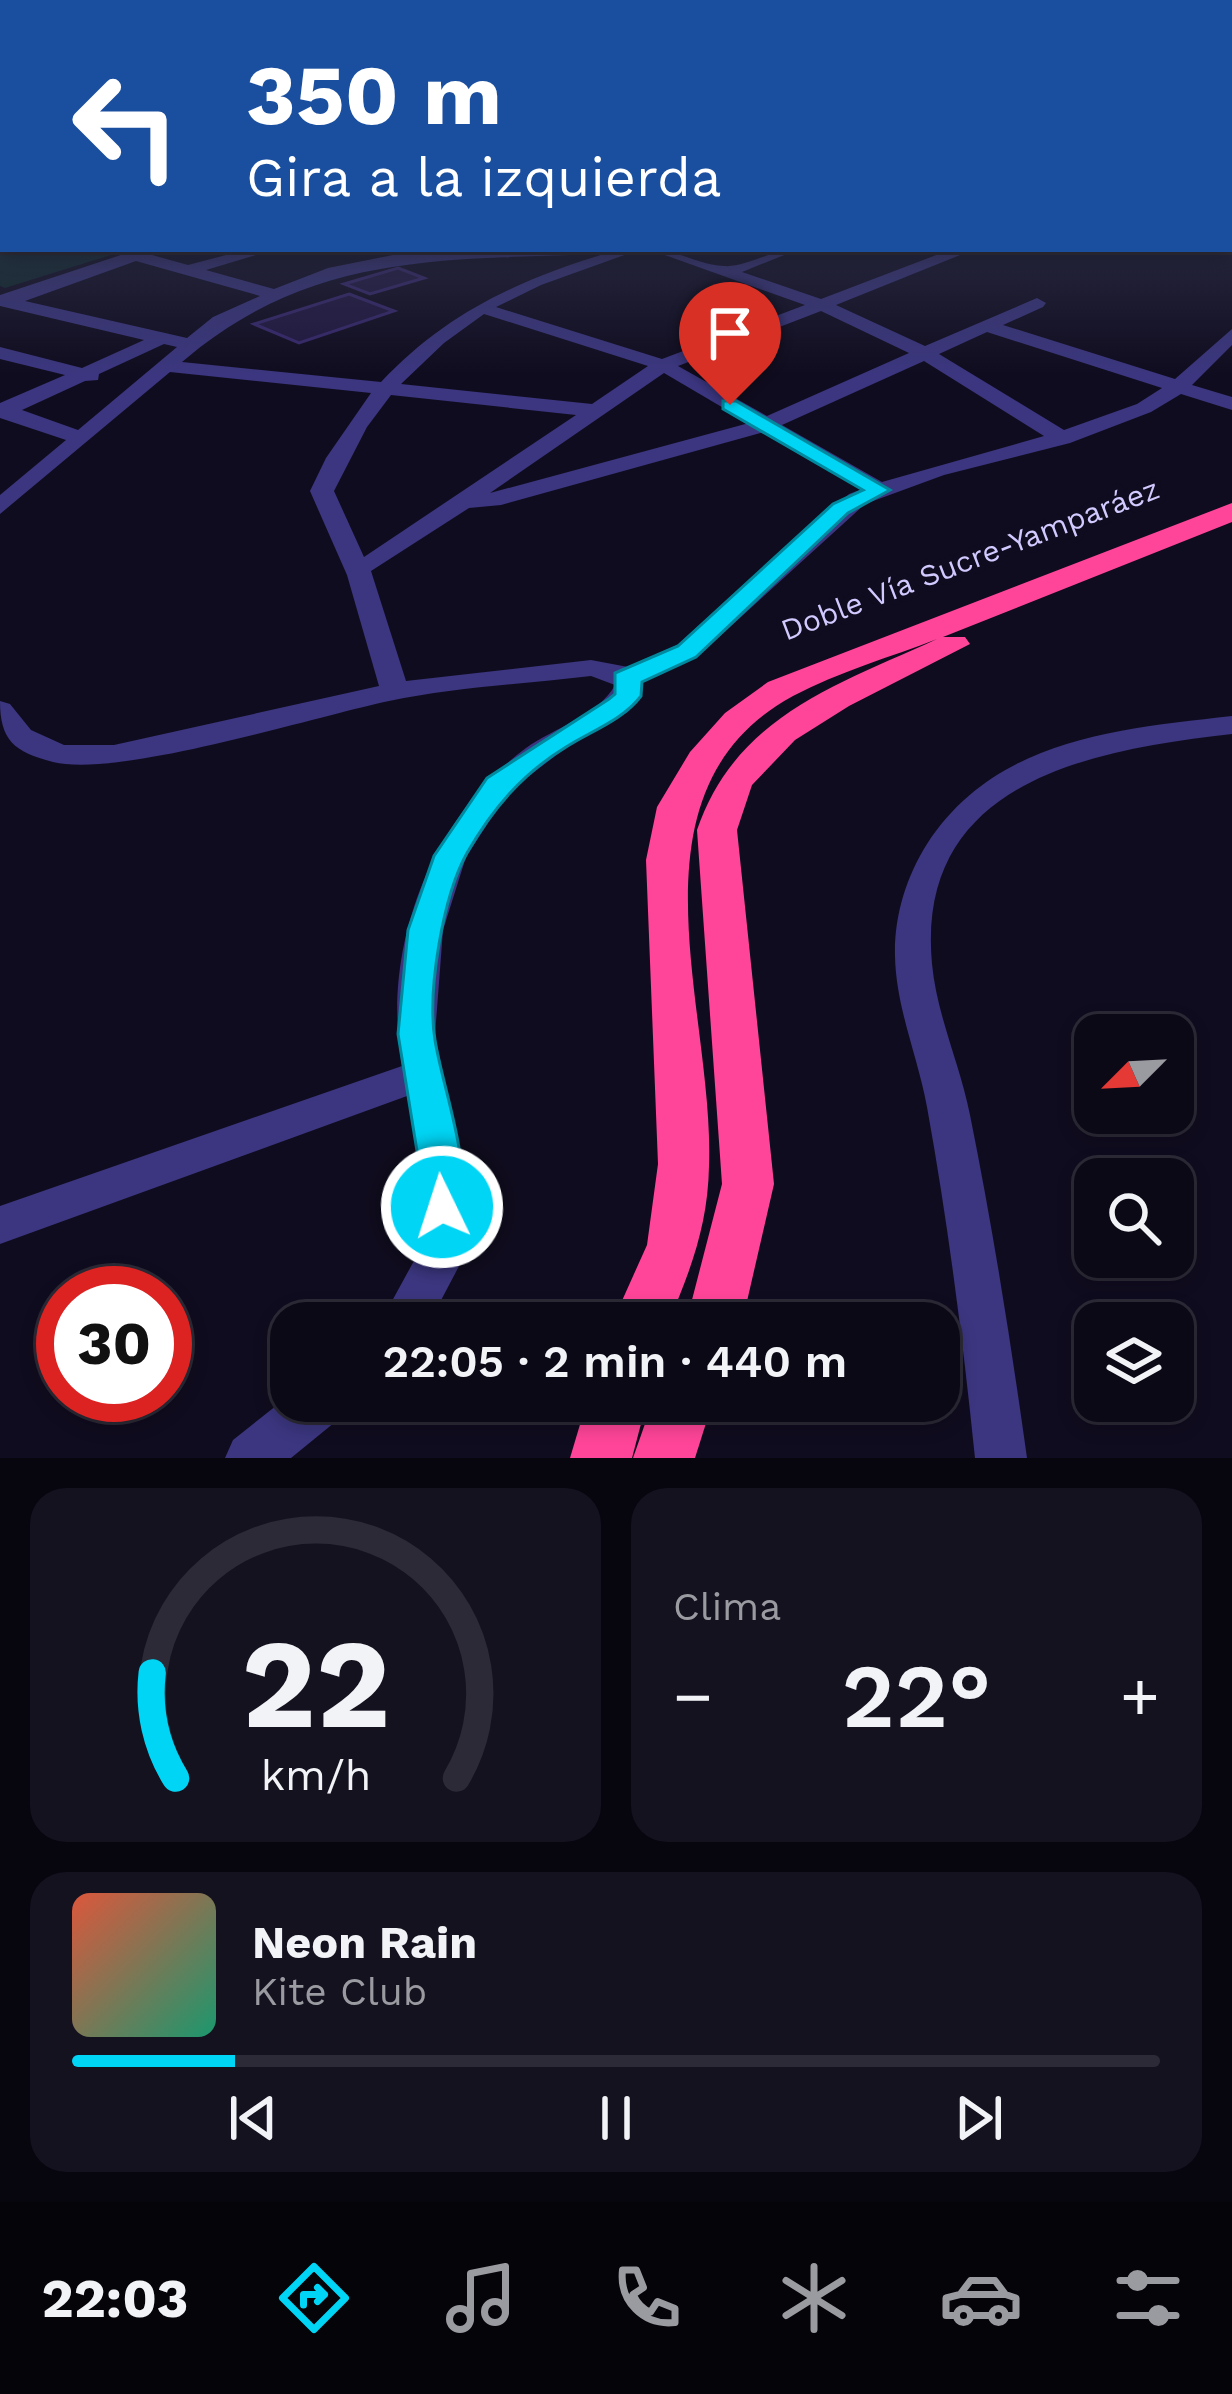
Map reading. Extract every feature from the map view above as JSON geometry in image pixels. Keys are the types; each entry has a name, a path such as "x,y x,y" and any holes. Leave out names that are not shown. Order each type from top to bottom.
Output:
{"highway":[{"name":"Doble Vía Sucre-Yamparáez","path":"649,1302 674,1245 684,1164 666,860 676,807 704,760 738,721 780,688 1232,512"},
{"path":"723,1302 748,1184 716,830 735,781 772,740 809,712 999,623 1232,532"},
{"path":"601,1458 611,1422"},
{"path":"664,1458 676,1422"}],"street":[{"path":"188,270 257,252"},
{"path":"6,495 82,438 219,321 334,272 408,257 531,252"},
{"path":"395,692 356,567 322,491 363,420 440,336 533,281 624,252"},
{"path":"666,252 823,305 923,353 1062,439"},
{"path":"730,271 783,252"},
{"path":"913,252 939,261"},
{"path":"356,567 374,562 663,365 960,252"},
{"path":"2,301 148,253 188,270 276,295"},
{"path":"2,301 191,345"},
{"path":"459,501 493,500 764,426 1037,303"},
{"path":"482,308 663,365 879,490"},
{"path":"987,326 1232,404"},
{"path":"624,679 667,665 687,651 841,509 879,490 1062,439 1144,408 1178,388 1232,335"},
{"path":"2,410 163,338"},
{"path":"0,353 82,375 144,385"},
{"path":"166,366 592,410"},
{"path":"2,410 82,438"},
{"path":"0,710 20,736 59,754 114,754 395,692 591,668 617,672 630,684 628,696 619,705 552,744 497,785 449,856 425,930 416,1034 441,1163 443,1251 415,1302"},
{"path":"1001,1458 981,1280 944,1089 914,972 920,890 950,828 993,787 1055,754 1101,740 1232,725"},
{"path":"0,1225 424,1074"},
{"path":"250,1458 295,1422"}],"green space":[{"path":"0,252 111,255 5,288 0,286"}],"building":[{"path":"398,268 424,278 370,294 344,284"},
{"path":"349,294 394,311 299,343 254,324"}],"route":[{"path":"442,1207 441,1163 416,1034 425,930 449,856 497,785 552,744 619,705 628,696 630,684 624,679 667,665 687,651 841,509 879,490 730,405"}]}
